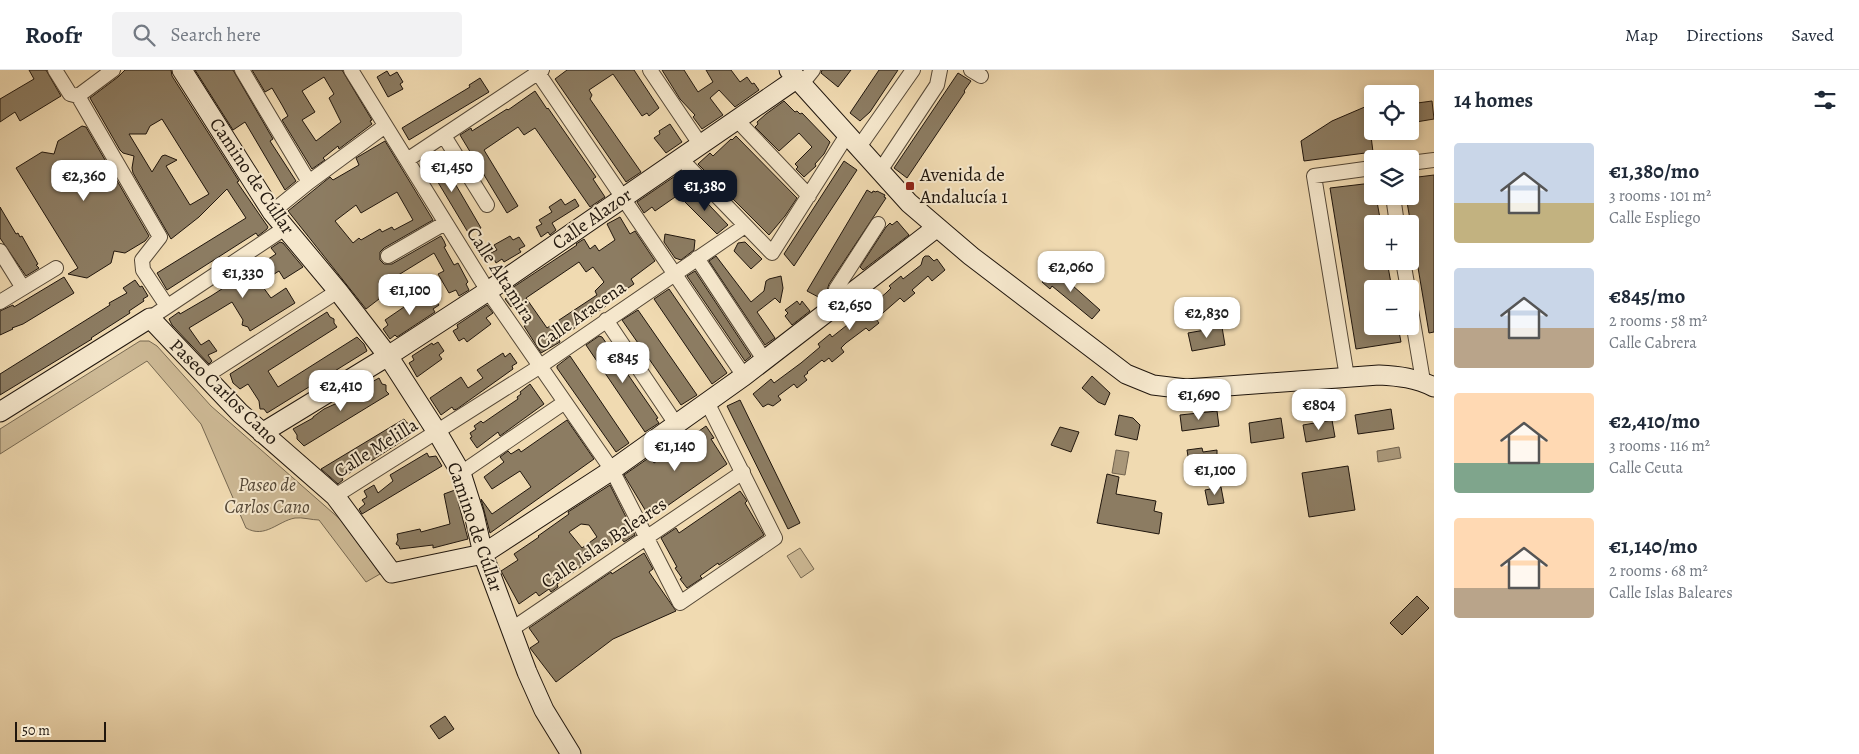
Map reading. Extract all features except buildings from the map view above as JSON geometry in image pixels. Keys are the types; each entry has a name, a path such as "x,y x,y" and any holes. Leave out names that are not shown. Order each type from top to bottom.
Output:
{"street":[{"path":"55,70 70,94 78,96 160,237 142,260 143,270 167,306"},
{"path":"78,96 113,70"},
{"name":"Camino de Cúllar","path":"182,70 272,212 338,291 388,356 461,473 474,514 483,554 527,672 544,710 571,754"},
{"path":"242,70 309,182"},
{"name":"Calle Altamira","path":"351,70 488,291 612,470 680,603 775,538 743,472"},
{"path":"650,70 700,144"},
{"path":"680,158 772,253 809,196 913,70"},
{"path":"880,171 937,84 940,70"},
{"path":"407,160 538,71 744,376"},
{"path":"800,76 853,141 909,204 971,256 1126,374 1152,384 1186,389 1347,377 1400,376 1428,384 1417,335"},
{"name":"Calle Alazor","path":"262,433 388,356 488,291 800,76"},
{"path":"736,119 809,196"},
{"path":"272,212 385,126"},
{"path":"444,136 487,205"},
{"path":"1419,162 1434,160"},
{"path":"1347,377 1314,176 1364,169"},
{"name":"Calle Altamira","path":"388,256 446,223"},
{"path":"834,307 836,289 878,224"},
{"name":"Calle Aracena","path":"437,432 539,366 745,226"},
{"path":"0,412 150,318 285,228"},
{"path":"483,554 612,470 744,376 936,228"},
{"path":"0,251 23,288"},
{"path":"697,258 765,360"},
{"path":"0,302 56,268"},
{"path":"204,377 338,291"},
{"name":"Paseo Carlos Cano","path":"150,318 240,413 335,496 392,573 483,554"},
{"path":"606,320 676,424"},
{"path":"461,473 565,402"},
{"path":"707,402 743,472"},
{"name":"Calle Melilla","path":"335,496 437,432"},
{"name":"Calle Islas Baleares","path":"512,629 743,472"}],"green space":[{"name":"Paseo de Carlos Cano","path":"140,341 149,341 157,346 211,406 341,520 380,574 366,582 319,520 295,518 259,532 246,528 201,424 147,361 0,454 0,429"},
{"path":"800,548 814,569 801,578 787,556"}],"shaded area":[{"path":"1399,447 1401,458 1378,462 1377,451"},
{"path":"1116,450 1129,452 1125,475 1112,473"}],"place":[{"name":"Avenida de Andalucía 1","path":"910,186"}]}
